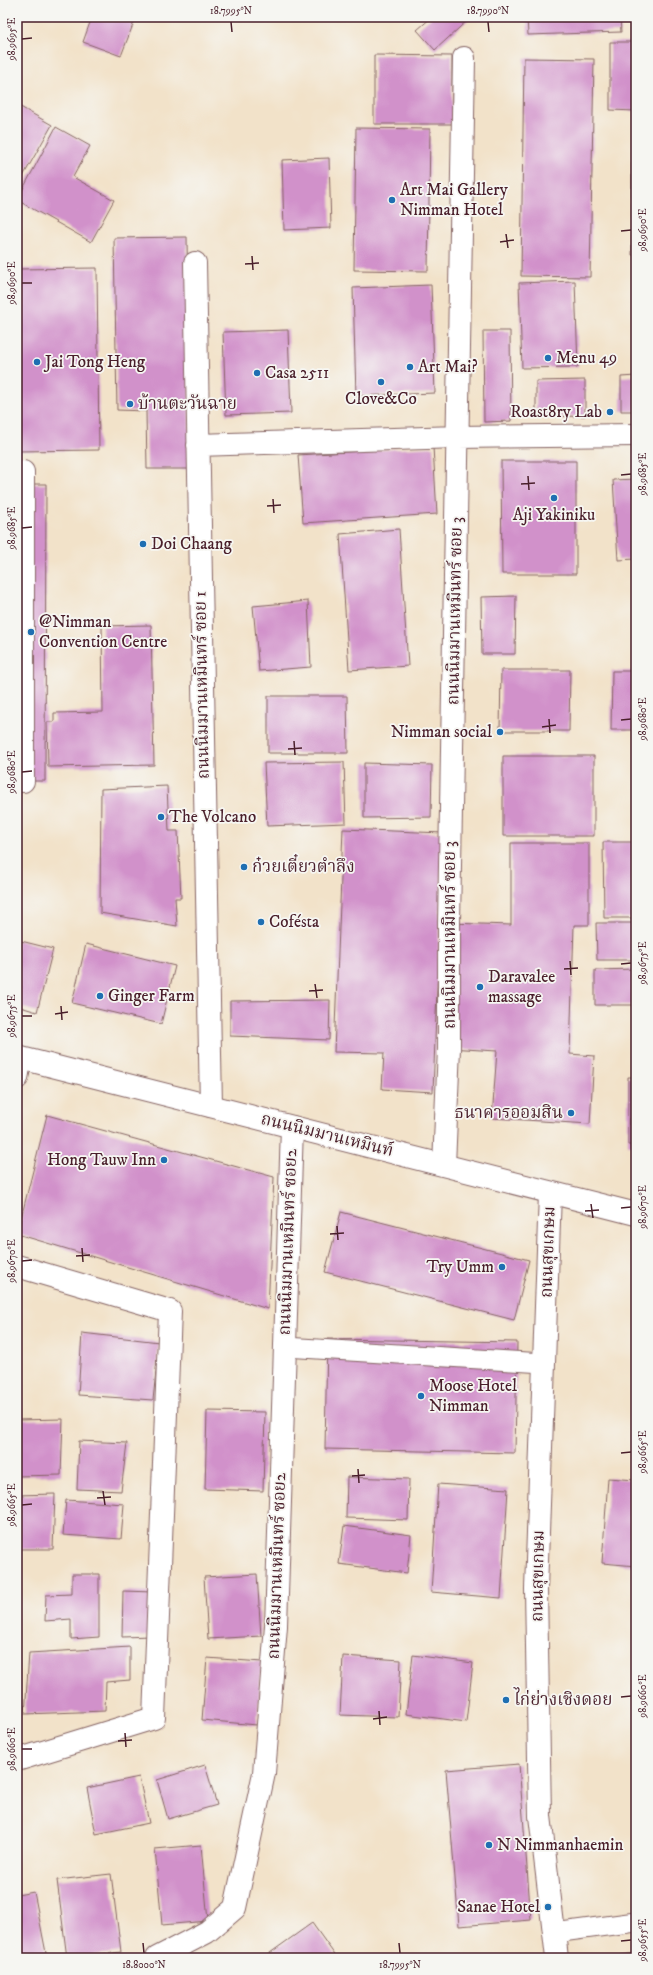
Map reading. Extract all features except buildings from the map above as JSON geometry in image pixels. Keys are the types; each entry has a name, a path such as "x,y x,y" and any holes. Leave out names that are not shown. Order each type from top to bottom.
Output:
{"street":[{"name":"ถนนนิมมานเหมินทร์ ซอย 3","path":"444,1165 449,1048 449,923 464,58"},
{"name":"ถนนนิมมานเหมินทร์ ซอย 1","path":"195,263 211,1106"},
{"path":"198,445 458,437 636,435"},
{"path":"23,472 23,781"},
{"name":"ถนนนิมมานเหมินท์","path":"18,1064 211,1106 636,1214"},
{"name":"ถนนนิมมานเหมินทร์ ซอย2","path":"157,1958 206,1932 235,1908 264,1773 276,1626 292,1127"},
{"name":"ถนนสุขเกษม","path":"550,1192 536,1589 540,1816 557,1958"},
{"path":"17,1266 170,1311 154,1718 17,1760"}],"lane":[{"path":"285,1347 544,1363"},
{"path":"554,1932 636,1922"}],"place":[{"name":"Art Mai Gallery Nimman Hotel","path":"392,200"},
{"name":"Menu 49","path":"548,358"},
{"name":"Jai Tong Heng","path":"37,362"},
{"name":"Art Mai?","path":"410,367"},
{"name":"Casa 2511","path":"257,373"},
{"name":"Clove&Co","path":"381,382"},
{"name":"บ้านตะวันฉาย","path":"130,404"},
{"name":"Roast8ry Lab","path":"610,412"},
{"name":"Aji Yakiniku","path":"554,498"},
{"name":"Doi Chaang","path":"143,544"},
{"name":"@Nimman Convention Centre","path":"31,632"},
{"name":"Nimman social","path":"500,732"},
{"name":"The Volcano","path":"161,817"},
{"name":"ก๋วยเตี๋ยวตำลึง","path":"244,867"},
{"name":"Cofésta","path":"261,922"},
{"name":"Daravalee massage","path":"480,987"},
{"name":"Ginger Farm","path":"100,996"},
{"name":"ธนาคารออมสิน","path":"571,1113"},
{"name":"Hong Tauw Inn","path":"164,1160"},
{"name":"Try Umm","path":"502,1267"},
{"name":"Moose Hotel Nimman","path":"421,1396"},
{"name":"ไก่ย่างเชิงดอย","path":"506,1700"},
{"name":"N Nimmanhaemin","path":"489,1845"},
{"name":"Sanae Hotel","path":"548,1907"}]}
